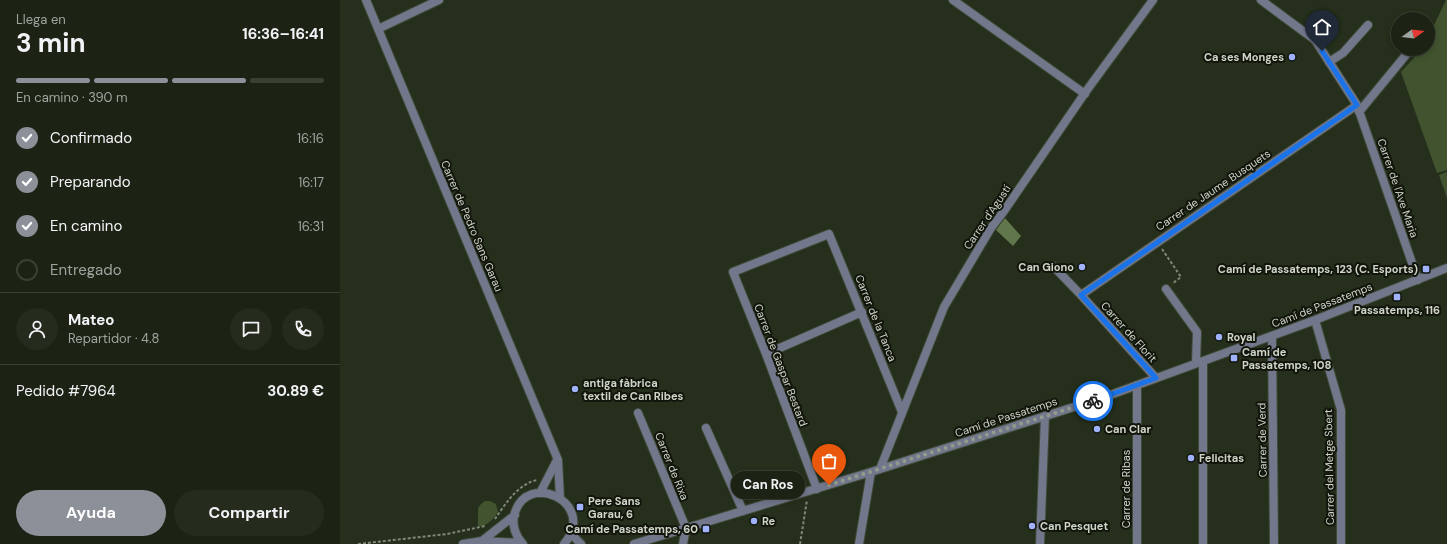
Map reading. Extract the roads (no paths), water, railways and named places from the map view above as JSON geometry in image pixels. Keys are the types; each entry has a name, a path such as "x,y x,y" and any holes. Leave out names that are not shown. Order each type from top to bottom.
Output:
{"street":[{"name":"Carrer de Pedro Sans Garau","path":"366,0 558,460 560,498"},
{"path":"378,29 439,0"},
{"path":"953,0 1085,94"},
{"name":"Carrer d'Agustí","path":"880,469 944,307 991,228 1153,0"},
{"name":"Carrer de l'Ave Maria","path":"1261,0 1315,40 1358,108 1418,280"},
{"path":"1329,62 1343,53 1368,25"},
{"name":"Carrer de Jaume Busquets","path":"1081,295 1157,242 1358,108 1405,56"},
{"name":"Carrer de la Tanca","path":"829,234 902,412"},
{"name":"Carrer de Gaspar Bestard","path":"817,489 766,354 732,272 829,234"},
{"name":"Carrer de Florit","path":"1053,266 1156,378"},
{"name":"Camí de Passatemps","path":"634,544 871,472 1137,385 1315,320 1447,268"},
{"path":"1166,289 1197,332 1200,362 1204,544"},
{"path":"766,354 862,312"},
{"name":"Carrer del Metge Sbert","path":"1315,320 1342,410 1341,544"},
{"name":"Carrer de Verd","path":"1272,336 1274,544"},
{"name":"Carrer de Ribas","path":"1137,385 1137,544"},
{"name":"Carrer de Rixa","path":"638,413 686,528"},
{"path":"1040,544 1045,416"},
{"path":"706,428 743,511"},
{"path":"540,493 558,460"},
{"path":"859,544 871,472"},
{"path":"522,544 514,530 515,515 518,507 524,500 531,495 540,493 547,493 560,498 568,505 572,514 573,524 567,540 581,544"},
{"path":"482,541 515,515"},
{"path":"683,544 686,528"},
{"path":"463,544 482,541 522,544"}],"place":[{"name":"Ca ses Monges","path":"1292,57"},
{"name":"Can Giono","path":"1082,267"},
{"name":"Camí de Passatemps, 123 (C. Esports)","path":"1426,269"},
{"name":"Passatemps, 116","path":"1397,297"},
{"name":"Royal","path":"1219,337"},
{"name":"Camí de Passatemps, 108","path":"1234,358"},
{"name":"antiga fàbrica textil de Can Ribes","path":"575,389"},
{"name":"Can Clar","path":"1097,429"},
{"name":"Felicitas","path":"1191,458"},
{"name":"Can Ros","path":"829,485"},
{"name":"Pere Sans Garau, 6","path":"580,507"},
{"name":"Re","path":"754,521"},
{"name":"Can Pesquet","path":"1032,526"},
{"name":"Camí de Passatemps, 60","path":"706,529"}]}
